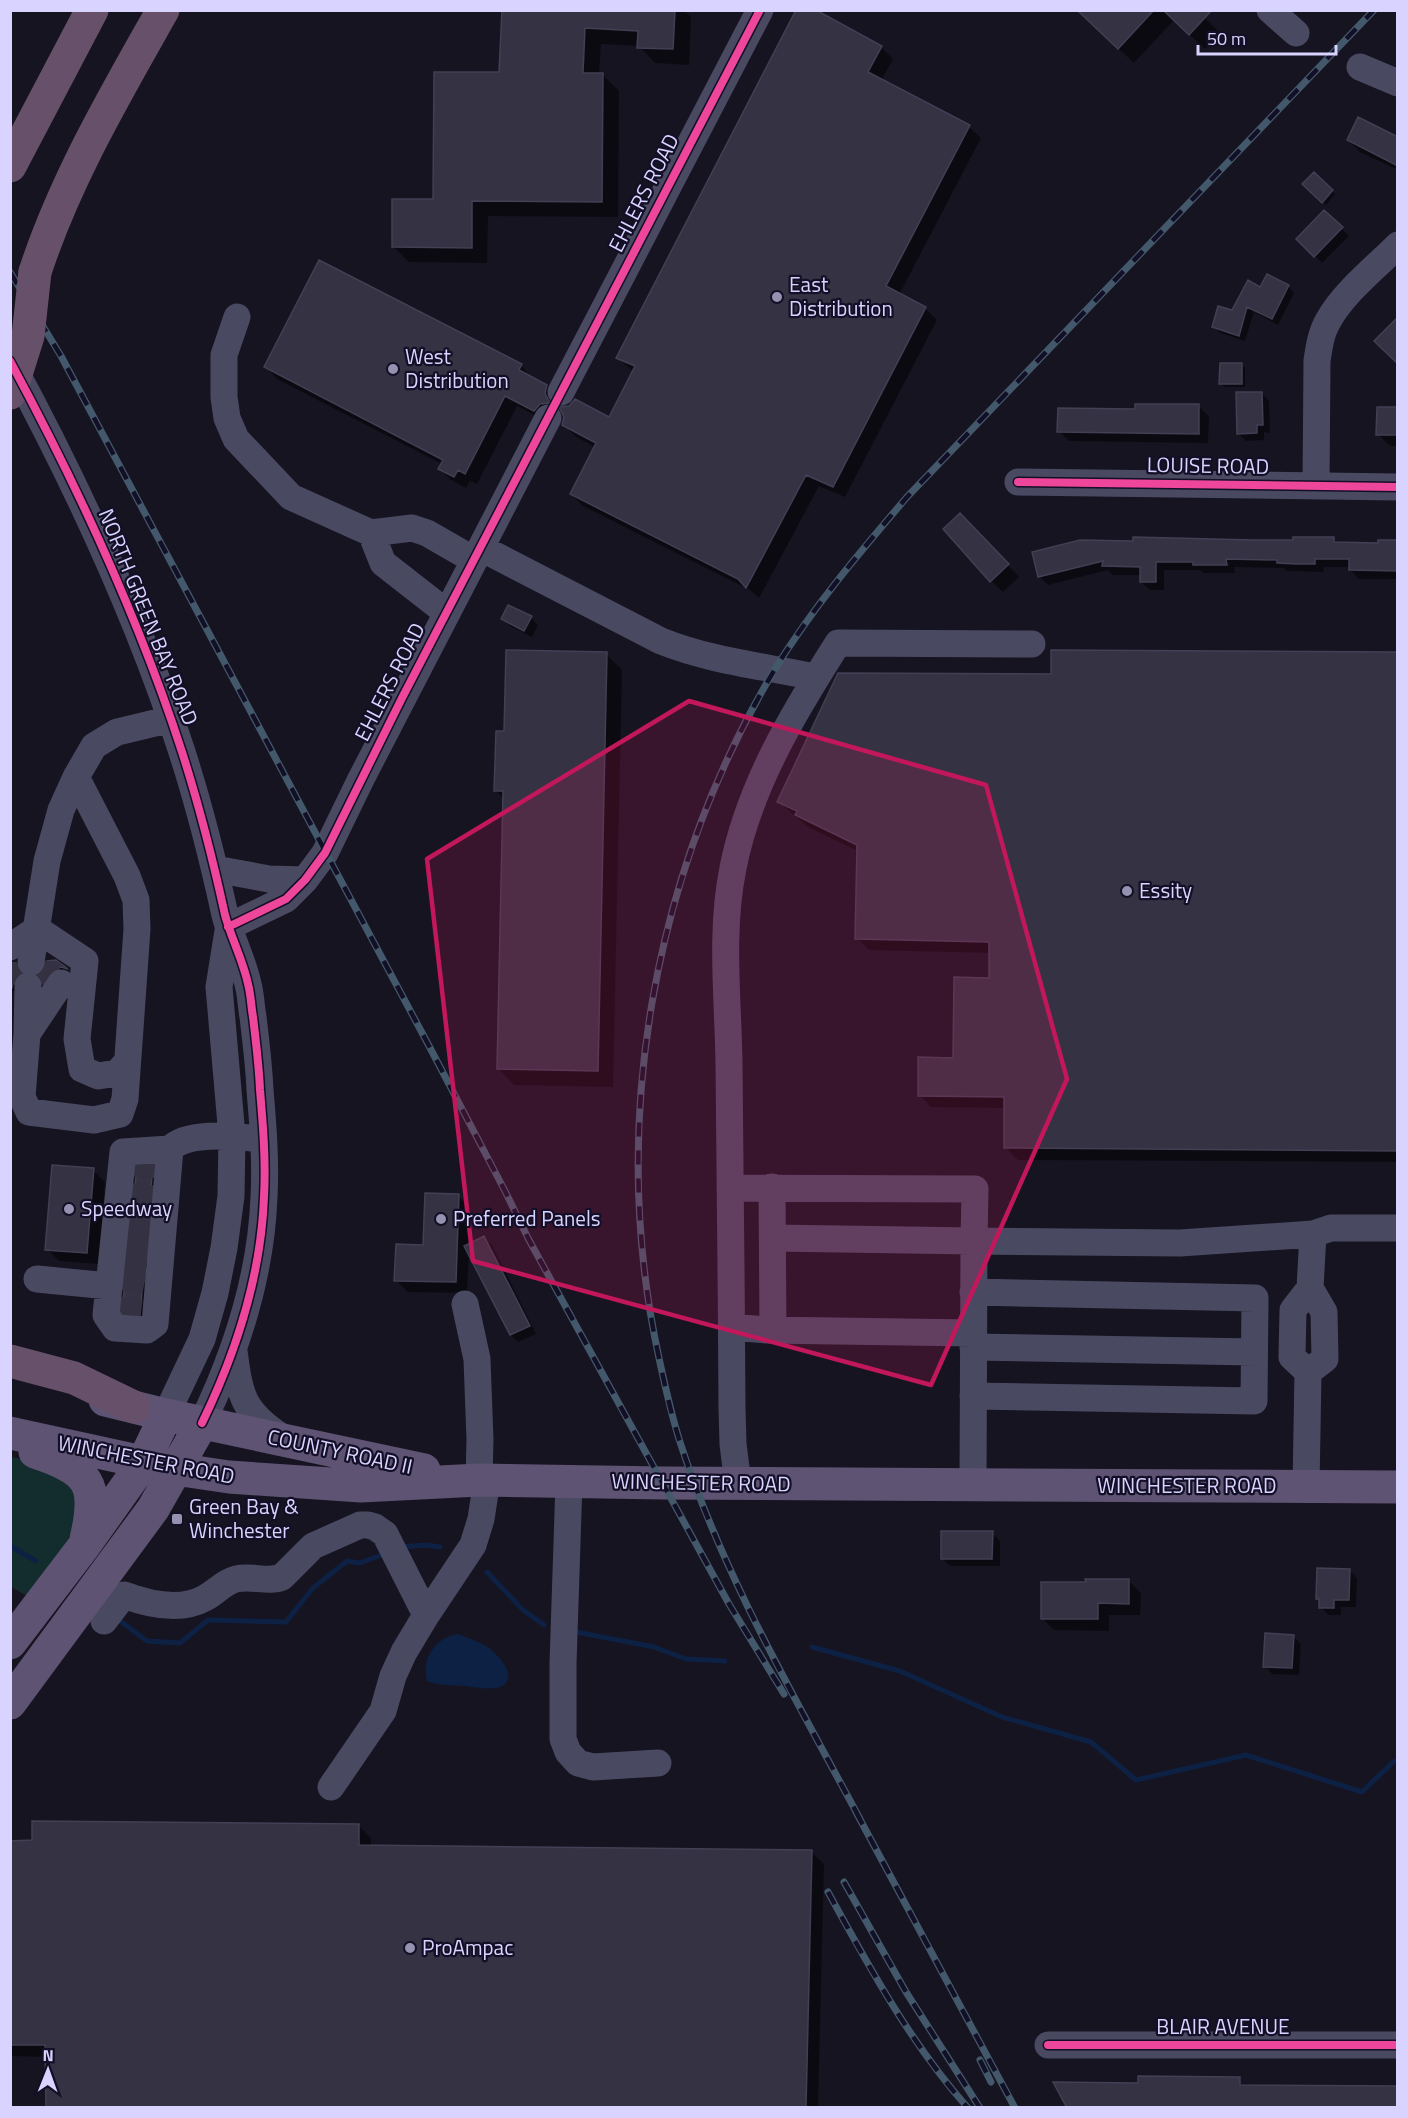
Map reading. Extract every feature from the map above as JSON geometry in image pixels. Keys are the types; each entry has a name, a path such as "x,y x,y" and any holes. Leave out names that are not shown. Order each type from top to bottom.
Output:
{"highway":[{"path":"16,156 92,10"},
{"path":"10,313 35,272 58,210 112,100 163,10"},
{"path":"10,393 28,336 35,272"},
{"path":"10,1361 74,1378 134,1407"}],"main road":[{"path":"10,1378 202,1423"},
{"name":"NORTH GREEN BAY ROAD","path":"10,1643 84,1546 142,1463 166,1415"},
{"name":"NORTH GREEN BAY ROAD","path":"10,1703 153,1509 202,1423"},
{"name":"COUNTY ROAD II","path":"202,1423 374,1461 483,1480"},
{"name":"WINCHESTER ROAD","path":"10,1433 176,1469 240,1478 361,1486 483,1480 738,1484 1398,1487"},
{"path":"10,1444 62,1462 82,1476 88,1484 93,1504 84,1546"}],"street":[{"name":"EHLERS ROAD","path":"561,392 760,10"},
{"path":"1270,10 1296,33"},
{"path":"1360,67 1398,83"},
{"path":"1316,486 1317,361 1320,341 1327,322 1338,306 1398,245"},
{"path":"237,317 224,355 224,397 227,418 236,439 291,497 371,533 412,528 427,533 690,653 816,677"},
{"name":"NORTH GREEN BAY ROAD","path":"10,361 79,494 118,583 171,719 204,826 228,927 248,984 259,1063 264,1197 248,1299 234,1349 220,1386 202,1423"},
{"name":"EHLERS ROAD","path":"228,927 286,899 305,880 325,853 548,418"},
{"name":"LOUISE ROAD","path":"1018,482 1398,487"},
{"path":"371,533 383,563 447,613"},
{"path":"738,1484 733,1444 726,951 727,904 743,826 760,782 784,733 838,643 1032,644"},
{"path":"76,777 127,876 136,900 137,929 125,1099 120,1113 94,1120 20,1107 37,929 47,861 61,810 76,777 94,746 117,732 171,719"},
{"path":"215,870 269,879 305,880"},
{"name":"NORTH GREEN BAY ROAD","path":"166,1415 202,1339 215,1293 231,1196 232,1136 219,987 228,927"},
{"path":"37,929 85,961 77,1039 82,1068 98,1076 117,1073 127,1062"},
{"path":"37,1279 138,1237 175,1144 196,1137 232,1136 263,1139"},
{"path":"772,1187 773,1330"},
{"path":"730,1188 975,1189 973,1485"},
{"path":"773,1238 1180,1243 1313,1234 1331,1228 1398,1228"},
{"path":"1306,1487 1308,1372 1292,1357 1293,1310 1310,1288 1313,1234"},
{"path":"973,1292 1255,1298 1254,1401 973,1396"},
{"path":"331,1787 383,1711 397,1666 426,1614 473,1545 481,1519 483,1480 477,1359 465,1304"},
{"path":"731,1327 1254,1352"},
{"path":"234,1349 243,1398 250,1412 263,1426 286,1441"},
{"path":"569,1482 562,1664 562,1739 568,1752 578,1763 593,1767 658,1763"},
{"path":"104,1621 124,1595 149,1603 183,1605 205,1598 237,1578 276,1579 314,1546 360,1525 375,1527 385,1534 426,1614"},
{"name":"BLAIR AVENUE","path":"1048,2045 1398,2045"}],"highlighted area":[{"path":"689,701 986,785 1067,1079 931,1385 473,1261 427,859"}],"green space":[{"path":"11,1457 56,1470 69,1480 79,1500 75,1526 52,1566 29,1597 11,1587"}],"water":[{"path":"458,1634 489,1648 497,1655 508,1671 507,1682 502,1686 489,1688 441,1685 427,1681 426,1664 432,1650 443,1639"}],"building":[{"path":"502,10 675,10 673,49 637,48 638,31 585,28 583,73 603,73 602,202 472,201 472,248 392,247 392,199 433,199 434,72 499,72"},
{"name":"East Distribution","path":"796,10 816,10 882,46 868,72 970,125 886,286 926,307 833,487 806,475 746,588 738,579 570,494 596,443 562,425 564,417 559,407 569,406 575,399 609,417 635,366 616,358"},
{"path":"1077,10 1154,10 1118,49"},
{"path":"1163,10 1212,10 1189,35"},
{"path":"1358,117 1398,137 1398,166 1347,140"},
{"path":"1314,172 1333,190 1322,203 1302,184"},
{"path":"1324,210 1343,227 1314,257 1296,239"},
{"name":"West Distribution","path":"319,260 522,364 519,370 547,385 545,393 550,403 540,404 534,411 505,396 465,474 458,470 454,477 438,469 443,460 264,367"},
{"path":"1267,274 1289,285 1272,319 1247,307 1239,336 1212,327 1218,306 1232,310 1248,280 1260,287"},
{"path":"1398,317 1398,364 1374,341"},
{"path":"1220,363 1242,363 1242,384 1219,384"},
{"path":"1236,392 1262,392 1263,425 1257,425 1257,433 1237,434"},
{"path":"1135,404 1199,404 1199,434 1057,432 1058,408 1135,409"},
{"path":"1377,407 1398,407 1398,435 1376,435"},
{"path":"960,513 1009,564 990,582 943,529"},
{"path":"1133,537 1293,540 1293,537 1334,537 1334,542 1378,543 1378,540 1398,540 1398,571 1349,570 1349,559 1315,559 1315,564 1297,564 1277,563 1277,560 1226,559 1227,565 1156,562 1156,582 1140,582 1140,567 1102,566 1103,561 1038,577 1032,552 1080,540 1133,541"},
{"path":"508,605 532,616 524,631 501,619"},
{"path":"506,650 607,652 598,1071 497,1069 503,791 494,791 496,731 504,731"},
{"name":"Essity","path":"1051,650 1398,652 1398,1151 1004,1148 1004,1097 918,1096 918,1057 953,1058 954,977 989,978 989,942 855,939 857,845 795,815 797,811 777,802 838,673 1051,674"},
{"path":"56,960 68,969 61,967 55,969 43,982 39,975 44,971 47,961"},
{"path":"10,963 16,963 20,973 14,978 12,988 10,988"},
{"name":"Speedway","path":"52,1165 94,1168 87,1253 45,1250"},
{"path":"153,1166 140,1314 124,1313 122,1311 137,1167"},
{"name":"Preferred Panels","path":"425,1193 459,1194 456,1282 394,1281 396,1244 423,1245"},
{"path":"484,1236 530,1326 510,1335 464,1246"},
{"path":"941,1531 993,1531 992,1559 941,1559"},
{"path":"1317,1568 1350,1569 1349,1600 1334,1600 1334,1608 1319,1608 1319,1599 1316,1599"},
{"path":"1085,1579 1129,1579 1129,1604 1098,1603 1098,1619 1041,1619 1041,1582 1086,1582"},
{"path":"1265,1633 1294,1635 1292,1668 1263,1667"},
{"name":"ProAmpac","path":"32,1821 359,1824 359,1845 812,1850 806,2108 46,2108 45,2045 10,2045 10,1841 32,1840"},
{"path":"1138,2076 1240,2077 1240,2085 1398,2086 1398,2108 1067,2108 1053,2082 1138,2083"}],"waterway":[{"path":"401,1547 427,1545 440,1547"},
{"path":"10,1546 36,1561"},
{"path":"116,1618 147,1641 180,1643 208,1620 286,1622 313,1588 347,1561 360,1563 387,1553"},
{"path":"487,1572 523,1610 544,1625"},
{"path":"576,1632 654,1647 686,1659 725,1661"},
{"path":"812,1647 900,1671 1002,1717 1091,1742 1136,1780 1246,1755 1362,1792 1393,1762 1398,1760"}],"tunnel":[{"path":"44,985 47,961"},
{"path":"10,984 13,963"},
{"path":"133,1163 158,1165"},
{"path":"130,1197 154,1199"},
{"path":"127,1216 152,1219"},
{"path":"125,1235 150,1240"},
{"path":"123,1257 147,1261"},
{"path":"121,1276 145,1281"},
{"path":"117,1310 141,1313"}],"railway":[{"path":"860,1819 785,1681 717,1540 680,1442 659,1358 644,1270 638,1180 641,1091 652,1002 671,915 698,830 733,748 775,669 838,580 907,497 1374,10"},
{"path":"10,272 61,356 428,1044 529,1240 729,1604 784,1694"},
{"path":"856,1812 1015,2108"},
{"path":"844,1882 906,1992 980,2108"},
{"path":"828,1892 909,2031 968,2108"},
{"path":"980,2060 991,2082"}],"cycle path":[{"path":"228,927 286,899 305,880 325,853 402,698 760,10"},
{"path":"10,361 83,504 146,651 188,772 225,915 250,992 264,1143 265,1184 262,1226 245,1313 226,1369 202,1423"},
{"path":"1018,482 1398,487"},
{"path":"1048,2045 1398,2045"}],"place":[{"name":"East Distribution","path":"777,297"},
{"name":"West Distribution","path":"393,369"},
{"name":"Essity","path":"1127,891"},
{"name":"Speedway","path":"69,1209"},
{"name":"Preferred Panels","path":"441,1219"},
{"name":"Green Bay & Winchester","path":"177,1519"},
{"name":"ProAmpac","path":"410,1948"}]}
